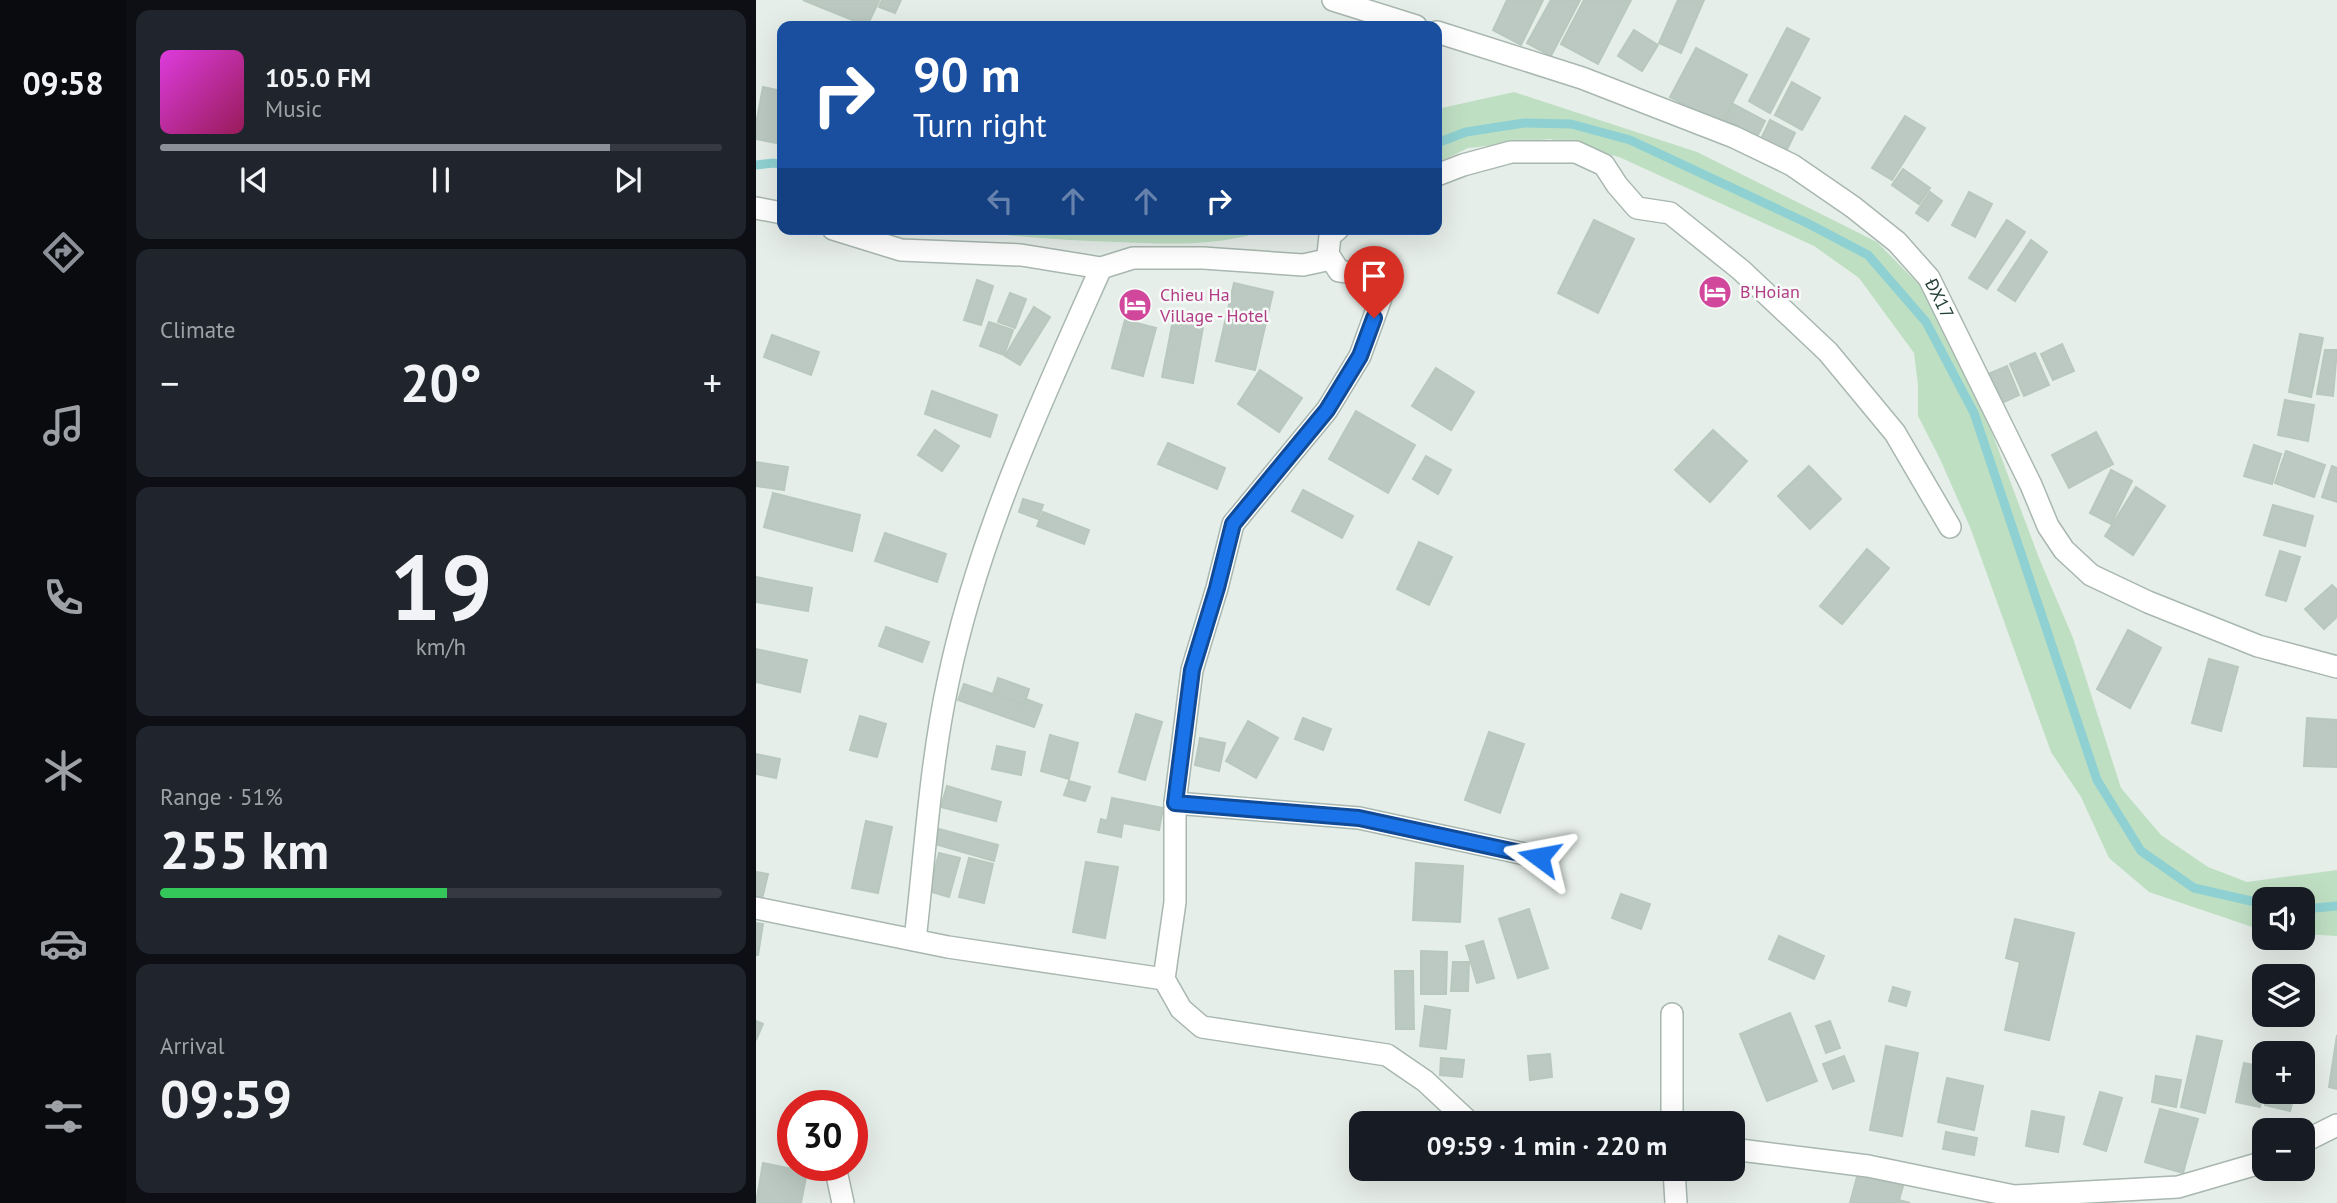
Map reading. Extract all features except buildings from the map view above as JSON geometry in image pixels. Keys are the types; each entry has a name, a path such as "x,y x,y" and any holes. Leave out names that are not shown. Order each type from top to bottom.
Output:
{"street":[{"path":"1333,0 1400,21"},
{"name":"ĐX17","path":"1442,34 1582,78 1723,132 1792,165 1853,207 1897,242 1929,278 2031,485 2048,526 2064,550 2091,575 2148,602 2258,646 2337,667"},
{"path":"1442,173 1511,152 1576,152 1604,165 1637,208 1670,213 1741,270 1828,352 1895,433 1950,527"},
{"path":"756,208 777,212"},
{"path":"852,235 901,250 1021,255 1101,268 1133,258 1203,257 1303,265 1331,259"},
{"path":"1331,235 1328,254 1339,271 1370,276 1378,286 1381,298 1360,356 1327,410 1233,524 1192,670 1175,803 1175,902 1164,979 1181,1009 1202,1027 1387,1055 1425,1081 1457,1111"},
{"path":"915,940 940,731 964,615 1028,433 1101,268"},
{"path":"1175,803 1359,818 1539,857"},
{"path":"756,908 961,949 1164,979"},
{"path":"1672,1014 1672,1111"},
{"path":"2315,1136 2337,1125"},
{"path":"1745,1151 1868,1166 2014,1196 2178,1187 2252,1165"},
{"path":"839,1181 844,1203"},
{"path":"1675,1181 1676,1203"}],"green space":[{"path":"1514,92 1697,152 1877,242 1925,291 1967,366 2039,558 2073,638 2121,788 2161,835 2208,867 2247,882 2337,870 2337,936 2315,935 2315,887 2252,887 2252,927 2149,892 2109,858 2081,797 2051,752 1970,527 1918,416 1914,353 1859,278 1814,246 1619,157 1550,139 1468,148 1442,161 1442,108"},
{"path":"1004,235 1251,235 1213,242 1174,244"}],"waterway":[{"path":"1442,141 1466,132 1524,123 1571,124 1630,140 1807,223 1868,255 1926,322 1974,413 2097,780 2141,851 2194,888 2252,901"},
{"path":"756,165 777,164"},
{"path":"2315,908 2337,906"}],"place":[{"name":"B'Hoian","path":"1715,292"},
{"name":"Chieu Ha Village - Hotel","path":"1135,305"}],"route":[{"path":"1374,318 1360,356 1327,410 1233,524 1192,670 1175,803 1359,818 1539,857"}]}
